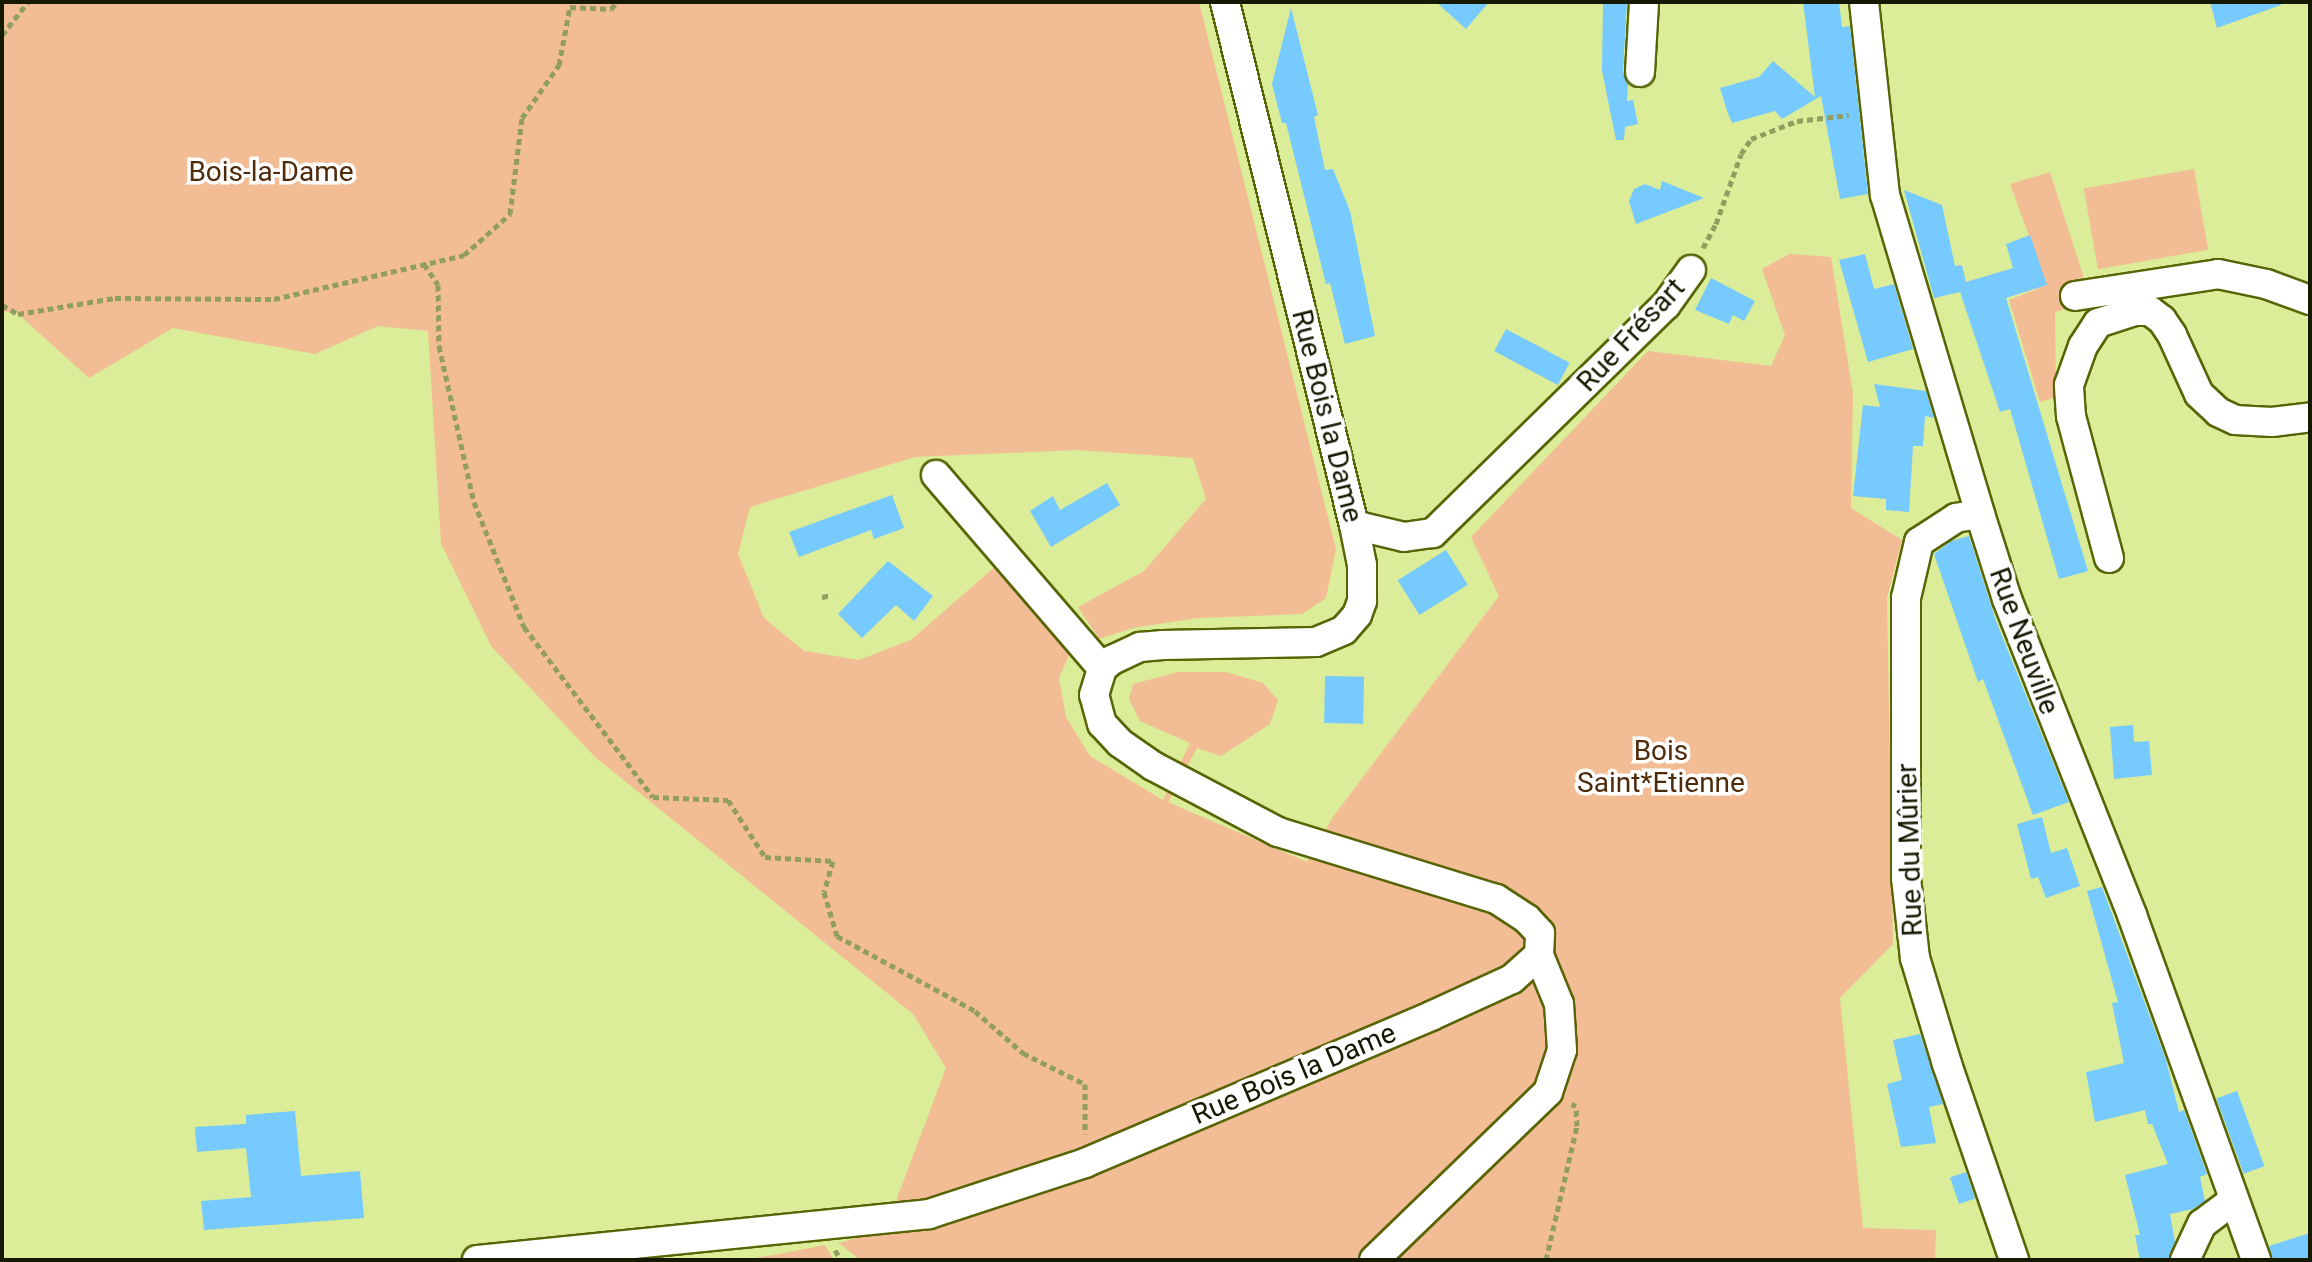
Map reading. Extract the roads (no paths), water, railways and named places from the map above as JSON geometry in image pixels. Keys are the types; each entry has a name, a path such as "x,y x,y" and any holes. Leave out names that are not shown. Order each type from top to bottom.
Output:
{"street":[{"name":"Rue Bois la Dame","path":"1102,668 1140,647 1316,642 1344,630 1357,615 1362,601 1362,565 1354,525 1225,2"},
{"path":"1640,72 1644,2"},
{"name":"Rue Neuville","path":"1864,2 1874,112 1889,210 1980,514 2018,628 2132,915 2256,1260"},
{"name":"Rue Frésart","path":"1354,525 1404,537 1433,533 1666,305 1691,270"},
{"path":"2075,296 2218,274 2266,284 2310,300"},
{"path":"2109,558 2071,416 2069,385 2083,346 2098,323 2134,311 2150,311 2162,320 2172,335 2199,394 2218,412 2235,420 2272,422 2310,417"},
{"path":"936,475 1102,668 1094,695 1102,724 1120,743 1153,766 1278,832 1496,899 1527,919 1540,933 1539,955 1559,1004 1562,1050 1548,1092 1374,1260"},
{"name":"Rue du Mûrier","path":"1980,514 1956,518 1919,542 1906,598 1906,878 1915,958 1947,1064 2014,1260"},
{"name":"Rue Bois la Dame","path":"477,1260 630,1253 929,1214 1085,1163 1512,979 1539,955"},
{"path":"2185,1260 2202,1224 2234,1200"}],"park label":[{"name":"Bois-la-Dame","path":"271,172"},
{"name":"Bois Saint*Etienne","path":"1661,767"}]}
